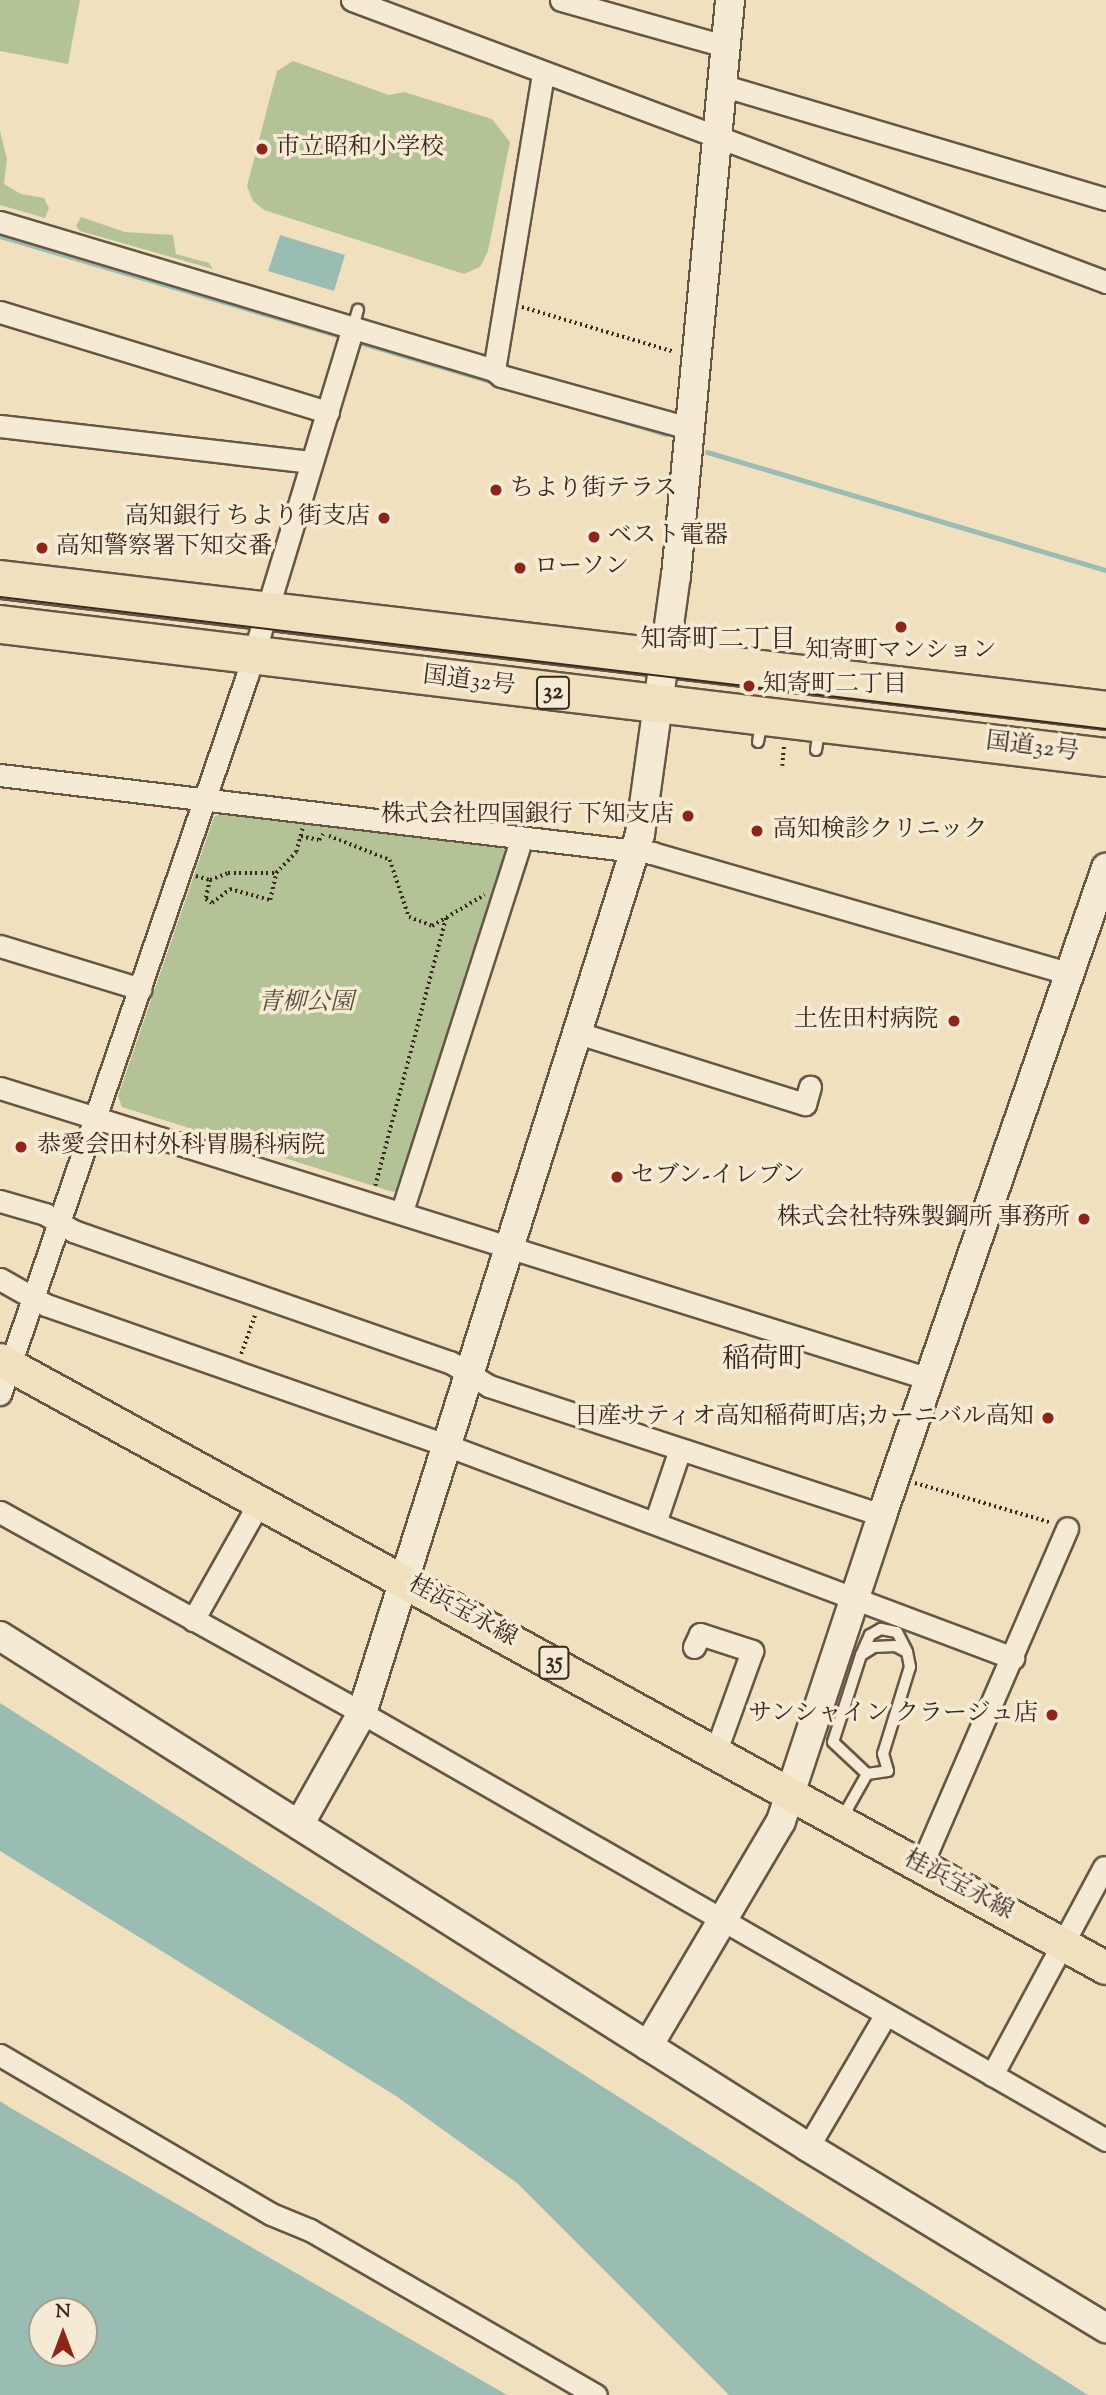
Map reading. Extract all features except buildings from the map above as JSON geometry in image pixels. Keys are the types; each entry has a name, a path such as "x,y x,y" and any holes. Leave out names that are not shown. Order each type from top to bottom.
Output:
{"highway":[{"name":"国道32号","path":"0,579 1106,710"},
{"name":"国道32号","path":"0,624 659,705 760,730 818,737 1106,757"}],"main road":[{"name":"桂浜宝永線","path":"3,1373 260,1501 790,1796 1106,1968"}],"street":[{"path":"352,0 402,9 543,73 1106,282"},
{"path":"561,0 725,46"},
{"path":"299,1825 362,1713 636,850 666,657 730,0"},
{"path":"494,370 543,73"},
{"path":"721,86 1106,199"},
{"path":"0,222 355,318 494,370 501,376 688,428"},
{"path":"0,312 328,412"},
{"path":"3,1373 33,1298 97,1118 206,799 254,654 355,318"},
{"path":"0,426 310,462"},
{"path":"0,775 636,850 755,875 1070,974"},
{"path":"402,1211 522,838"},
{"path":"648,2046 781,1821 882,1515 1104,878"},
{"path":"0,946 141,989"},
{"path":"578,1033 714,1065 804,1104 810,1087"},
{"path":"0,1088 402,1211 509,1248 930,1379"},
{"path":"0,1201 261,1297 450,1362 489,1386 882,1515"},
{"path":"0,1279 33,1298 446,1445 1013,1658"},
{"path":"655,1523 680,1449"},
{"path":"193,1620 260,1501"},
{"path":"0,1512 362,1713 1106,2140"},
{"path":"921,1866 1067,1528"},
{"path":"694,1647 700,1634 752,1651 715,1753"},
{"path":"0,1636 808,2147 1106,2328"},
{"path":"992,2075 1060,1942 1105,1867"},
{"path":"808,2147 886,2014"},
{"path":"0,2055 271,2214 310,2231 596,2395"}],"lane":[{"path":"881,1629 897,1632 907,1652 909,1673 883,1754 888,1771 867,1774 833,1742 861,1655 870,1635 881,1629"},
{"path":"861,1655 878,1646 907,1652"},
{"path":"839,1822 867,1774"}],"path":[{"path":"505,303 677,353"},
{"path":"782,765 784,749"},
{"path":"210,880 206,899 212,903 230,889 270,900 276,873 296,852 306,811"},
{"path":"324,833 390,860 409,917 432,926 508,881"},
{"path":"191,875 210,880 228,873 276,873"},
{"path":"374,1188 446,917"},
{"path":"235,1372 261,1297"},
{"path":"909,1481 1067,1528"}],"green space":[{"path":"0,0 80,0 68,64 0,51"},
{"path":"293,61 389,95 404,92 492,119 510,142 488,251 480,267 464,274 264,210 253,201 247,186 277,71"},
{"path":"0,131 7,159 4,184 21,194 44,198 49,208 45,218 0,205"},
{"path":"81,217 125,232 173,235 176,254 209,263 213,269 80,231 76,226"},
{"name":"青柳公園","path":"221,813 501,846 509,855 401,1188 393,1192 122,1107 118,1096 214,817"}],"water":[{"path":"280,235 345,255 334,291 268,271"},
{"path":"0,1703 1088,2395 729,2395 517,2183 396,2096 0,1851"},
{"path":"0,2101 9,2107 507,2395 0,2395"}],"waterway":[{"path":"0,236 346,338"},
{"path":"355,341 497,383"},
{"path":"600,414 666,434"},
{"path":"707,452 1106,570"}],"tram line":[{"path":"0,597 1106,729"}],"place":[{"name":"市立昭和小学校","path":"262,149"},
{"name":"ちより街テラス","path":"496,490"},
{"name":"高知銀行 ちより街支店","path":"384,518"},
{"name":"ベスト電器","path":"594,537"},
{"name":"高知警察署下知交番","path":"42,548"},
{"name":"ローソン","path":"520,568"},
{"name":"知寄町マンション","path":"901,627"},
{"name":"知寄町二丁目","path":"749,686"},
{"name":"株式会社四国銀行 下知支店","path":"688,816"},
{"name":"高知検診クリニック","path":"757,831"},
{"name":"土佐田村病院","path":"954,1021"},
{"name":"恭愛会田村外科胃腸科病院","path":"21,1147"},
{"name":"セブン-イレブン","path":"617,1177"},
{"name":"株式会社特殊製鋼所 事務所","path":"1084,1219"},
{"name":"日産サティオ高知稲荷町店;カーニバル高知","path":"1048,1418"},
{"name":"サンシャイン クラージュ店","path":"1052,1715"}],"district":[{"name":"知寄町二丁目","path":"718,641"},
{"name":"稲荷町","path":"764,1360"}]}
